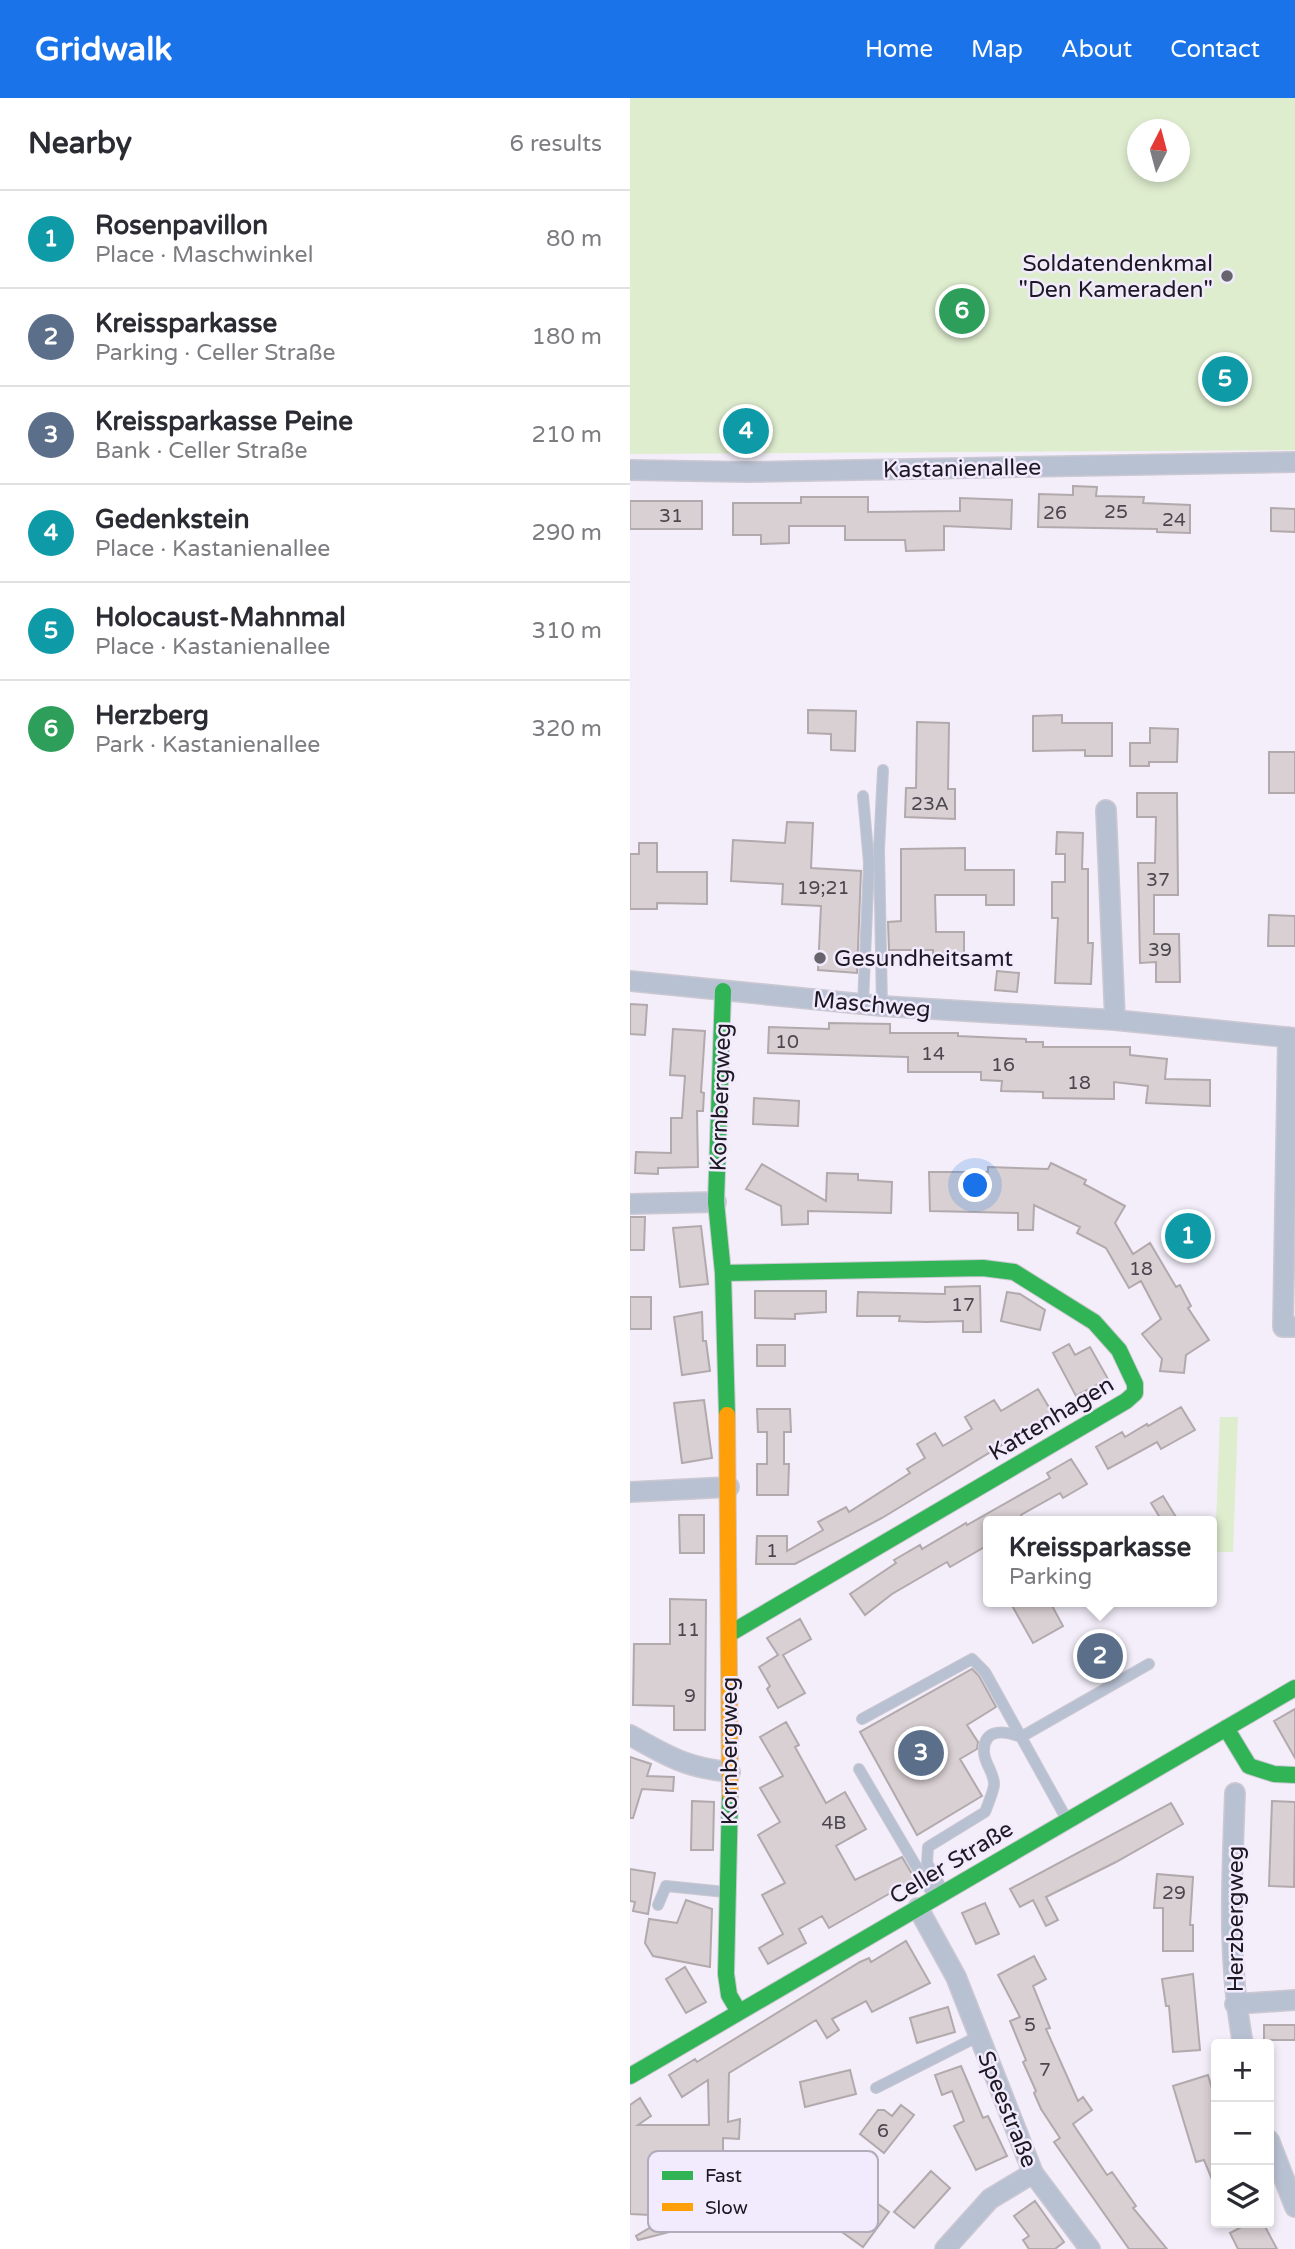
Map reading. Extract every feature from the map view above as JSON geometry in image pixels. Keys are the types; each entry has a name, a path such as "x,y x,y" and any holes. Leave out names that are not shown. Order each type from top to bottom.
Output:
{"street":[{"name":"Kastanienallee","path":"630,470 749,472 1295,462"},
{"path":"1106,810 1115,1020"},
{"name":"Maschweg","path":"630,981 872,1005 1115,1020 1291,1037"},
{"name":"Kornbergweg","path":"723,991 716,1202 723,1273 729,1487 730,1772 726,1974 729,1995 739,2012"},
{"path":"1291,1037 1283,1327 1295,1327"},
{"name":"Kornbergweg","path":"630,1204 716,1202"},
{"name":"Kattenhagen","path":"723,1273 983,1268 1013,1272 1094,1322 1119,1350 1135,1384 1135,1393 1126,1401 729,1634"},
{"path":"630,1492 729,1487"},
{"name":"Celler Straße","path":"630,2076 1295,1688"},
{"path":"1226,1728 1249,1766 1274,1774 1295,1775"},
{"path":"630,1735 673,1760 708,1770 730,1772"},
{"name":"Herzbergweg","path":"1235,1793 1230,1934 1235,2004 1242,2039"},
{"name":"Speestraße","path":"932,1900 956,1977 1033,2173 1090,2249"},
{"path":"1235,2004 1295,2000"},
{"path":"1274,2153 1295,2207"},
{"path":"945,2249 990,2199 1033,2173"}],"lane":[{"path":"872,1005 883,770"},
{"path":"863,796 869,863 872,1005"},
{"path":"862,1719 972,1659 985,1672 1067,1819"},
{"path":"1021,1737 1149,1664"},
{"path":"932,1900 927,1863 928,1847 985,1812 995,1783 984,1752 988,1740 995,1732 1007,1731 1021,1737"},
{"path":"859,1769 932,1900"},
{"path":"658,1905 666,1886 728,1892"},
{"name":"Speestraße","path":"876,2088 979,2036"}],"green space":[{"path":"630,98 1295,98 1295,450 630,454"},
{"path":"1220,1417 1238,1417 1233,1552 1217,1552"}],"building":[{"path":"1073,486 1097,487 1096,496 1144,497 1143,503 1190,505 1190,533 1157,532 1157,529 1038,527 1039,494 1073,495"},
{"path":"801,497 868,497 868,512 960,511 960,498 1012,500 1011,529 944,526 944,550 906,551 905,540 845,540 845,526 789,526 789,543 761,544 761,535 733,535 733,503 801,503"},
{"path":"630,501 702,501 702,529 630,529"},
{"path":"1271,508 1295,509 1295,532 1271,531"},
{"path":"808,710 856,711 855,751 831,750 831,734 808,733"},
{"path":"1062,715 1062,723 1112,723 1112,756 1085,756 1085,750 1033,751 1033,716"},
{"path":"917,722 949,723 948,789 955,789 955,819 905,817 906,788 916,788"},
{"path":"1150,728 1178,729 1177,762 1149,762 1149,766 1130,766 1130,743 1150,743"},
{"path":"1269,752 1295,752 1295,793 1269,793"},
{"path":"1137,793 1177,793 1178,895 1154,895 1154,934 1179,934 1180,982 1156,982 1156,962 1140,963 1138,863 1155,863 1156,817 1137,817"},
{"path":"787,822 813,823 811,868 861,871 857,973 818,970 821,906 782,904 783,884 731,881 733,840 785,843"},
{"path":"1057,832 1083,833 1082,869 1088,869 1088,943 1093,943 1091,984 1055,983 1058,918 1052,918 1052,882 1065,882 1065,854 1056,854"},
{"path":"639,843 657,843 657,872 707,872 707,904 657,903 657,909 630,909 630,854 639,854"},
{"path":"965,848 965,870 1014,870 1014,905 986,905 986,895 935,895 936,932 964,932 964,957 933,957 933,950 889,950 888,922 901,921 901,849"},
{"path":"1269,915 1295,916 1295,946 1268,946"},
{"path":"997,971 1019,973 1017,992 995,990"},
{"path":"630,1004 647,1005 645,1035 630,1034"},
{"path":"829,1023 890,1024 890,1033 958,1033 958,1036 1026,1039 1026,1042 1043,1042 1043,1047 1130,1047 1130,1055 1167,1059 1165,1079 1210,1080 1210,1106 1146,1103 1148,1086 1114,1082 1114,1099 1043,1098 1043,1092 1001,1091 1002,1081 981,1080 981,1072 908,1072 908,1057 768,1053 769,1027 829,1029"},
{"path":"673,1029 705,1031 701,1092 704,1093 703,1111 697,1111 698,1167 658,1168 658,1174 635,1173 636,1152 671,1153 671,1118 682,1118 685,1076 670,1075"},
{"path":"754,1098 799,1101 798,1126 753,1124"},
{"path":"1051,1163 1086,1180 1084,1184 1125,1206 1115,1223 1133,1254 1150,1243 1176,1287 1180,1285 1191,1306 1188,1308 1209,1340 1186,1355 1184,1373 1160,1371 1162,1359 1142,1334 1161,1319 1141,1281 1129,1288 1106,1248 1077,1233 1080,1227 1034,1205 1033,1230 1018,1230 1018,1213 930,1211 929,1172 988,1172 988,1167 1048,1169"},
{"path":"762,1164 826,1201 827,1173 858,1174 858,1180 892,1182 891,1213 808,1211 808,1224 782,1225 781,1206 746,1189"},
{"path":"630,1217 645,1217 644,1250 630,1250"},
{"path":"701,1226 708,1284 680,1287 673,1228"},
{"path":"980,1286 981,1332 963,1332 963,1321 899,1321 900,1316 857,1316 858,1292 945,1294 945,1287"},
{"path":"755,1291 826,1291 826,1312 795,1314 795,1319 755,1318"},
{"path":"1007,1292 1020,1294 1045,1310 1040,1330 1001,1321"},
{"path":"630,1297 651,1297 651,1329 630,1329"},
{"path":"702,1312 703,1341 706,1341 710,1371 682,1375 674,1317"},
{"path":"1069,1344 1075,1355 1090,1347 1108,1379 1076,1396 1053,1353"},
{"path":"757,1345 785,1345 785,1366 757,1366"},
{"path":"1038,1389 1053,1414 882,1518 795,1564 756,1564 757,1536 787,1536 787,1551 823,1530 818,1522 846,1507 849,1512 910,1473 907,1469 925,1458 917,1444 935,1433 943,1446 972,1429 965,1417 994,1400 1001,1411"},
{"path":"704,1400 712,1458 682,1463 674,1403"},
{"path":"1181,1407 1195,1430 1161,1449 1157,1442 1108,1469 1096,1447 1122,1432 1125,1437"},
{"path":"757,1409 790,1409 791,1432 784,1432 784,1464 789,1464 788,1495 757,1495 757,1464 767,1464 767,1432 758,1432"},
{"path":"1071,1459 1087,1484 1063,1498 1060,1493 1022,1516 983,1516 983,1548 950,1567 947,1562 892,1594 865,1615 850,1594 896,1563 894,1560 920,1545 922,1549 1050,1478 1047,1473"},
{"path":"1163,1496 1175,1516 1159,1516 1151,1503"},
{"path":"679,1515 704,1515 704,1553 680,1553"},
{"path":"670,1599 706,1600 705,1730 674,1730 674,1706 633,1705 634,1644 670,1644"},
{"path":"1013,1607 1053,1607 1063,1626 1033,1643"},
{"path":"800,1619 811,1639 783,1655 805,1693 778,1708 759,1667 778,1655 767,1638"},
{"path":"972,1669 979,1676 996,1707 967,1725 978,1742 977,1749 960,1759 982,1796 917,1835 860,1732"},
{"path":"1295,1709 1295,1758 1274,1721"},
{"path":"786,1722 799,1745 795,1747 826,1803 845,1792 866,1829 836,1846 855,1880 902,1857 915,1879 829,1928 822,1916 799,1929 806,1943 768,1964 759,1948 783,1934 762,1895 785,1883 758,1835 780,1822 760,1788 783,1776 760,1737"},
{"path":"630,1757 651,1764 647,1776 674,1777 673,1791 642,1789 633,1818 630,1818"},
{"path":"692,1801 714,1802 713,1850 691,1850"},
{"path":"1272,1801 1295,1802 1294,1887 1269,1886"},
{"path":"1171,1803 1183,1824 1046,1897 1058,1920 1046,1926 1033,1900 1020,1907 1010,1889"},
{"path":"630,1869 655,1873 648,1914 633,1911 635,1902 630,1901"},
{"path":"1157,1874 1193,1877 1190,1925 1193,1925 1193,1951 1163,1951 1163,1908 1154,1908"},
{"path":"686,1900 712,1909 710,1967 653,1956 645,1943 649,1919 677,1923"},
{"path":"985,1903 999,1934 976,1944 962,1913"},
{"path":"906,1941 930,1983 872,2012 866,2001 832,2019 839,2030 827,2038 816,2020 729,2073 728,2122 740,2119 739,2139 723,2138 723,2151 648,2151 648,2215 630,2214 630,2105 640,2098 651,2116 638,2125 709,2125 708,2080 682,2097 669,2075 695,2059 697,2062 860,1962 869,1958 871,1962"},
{"path":"1034,1956 1046,1979 1033,1986 1050,2028 1046,2029 1078,2101 1083,2097 1092,2110 1073,2124 1107,2175 1112,2172 1136,2206 1133,2208 1167,2249 1129,2249 1054,2142 1060,2138 1034,2093 1036,2091 1023,2062 1026,2060 1010,2021 1020,2017 998,1975"},
{"path":"685,1967 706,2002 686,2013 666,1979"},
{"path":"1193,1974 1200,2050 1173,2052 1169,2006 1166,2006 1162,1979"},
{"path":"948,2007 955,2032 917,2043 910,2018"},
{"path":"1264,2025 1295,2025 1295,2040 1264,2039"},
{"path":"961,2066 983,2118 988,2116 1007,2156 976,2170 954,2126 964,2121 952,2091 942,2095 935,2075"},
{"path":"850,2070 856,2094 805,2107 800,2082"},
{"path":"1208,2075 1211,2086 1211,2177 1204,2160 1196,2162 1173,2086"},
{"path":"901,2105 914,2115 884,2153 860,2134 878,2110 884,2110 892,2116"},
{"path":"931,2171 950,2188 914,2228 894,2212"},
{"path":"1035,2201 1064,2242 1055,2249 1029,2249 1023,2240 1029,2236 1014,2216"},
{"path":"878,2204 889,2212 878,2227"},
{"path":"1240,2228 1266,2228 1277,2249 1238,2249 1230,2233"},
{"path":"648,2229 648,2232 669,2232 638,2240 636,2236"},
{"path":"842,2232 874,2232 863,2247"}],"traffic: fast":[{"path":"723,991 716,1202 723,1273 727,1415"},
{"path":"723,1273 983,1268 1014,1272 1094,1322 1119,1350 1135,1384 1135,1393 1126,1401 729,1634"},
{"path":"630,2076 1295,1688"},
{"path":"1226,1728 1249,1766 1274,1774 1295,1775"},
{"path":"730,1794 726,1974 729,1995 739,2012"}],"traffic: slow":[{"path":"727,1415 730,1794"}],"place":[{"name":"Soldatendenkmal \"Den Kameraden\"","path":"1227,276"},
{"name":"Herzberg","path":"962,311"},
{"name":"Holocaust-Mahnmal","path":"1225,379"},
{"name":"Gedenkstein","path":"746,431"},
{"name":"Gesundheitsamt","path":"820,958"},
{"name":"Rosenpavillon","path":"1188,1236"},
{"name":"Kreissparkasse","path":"1100,1656"},
{"name":"Kreissparkasse Peine","path":"921,1753"}]}
